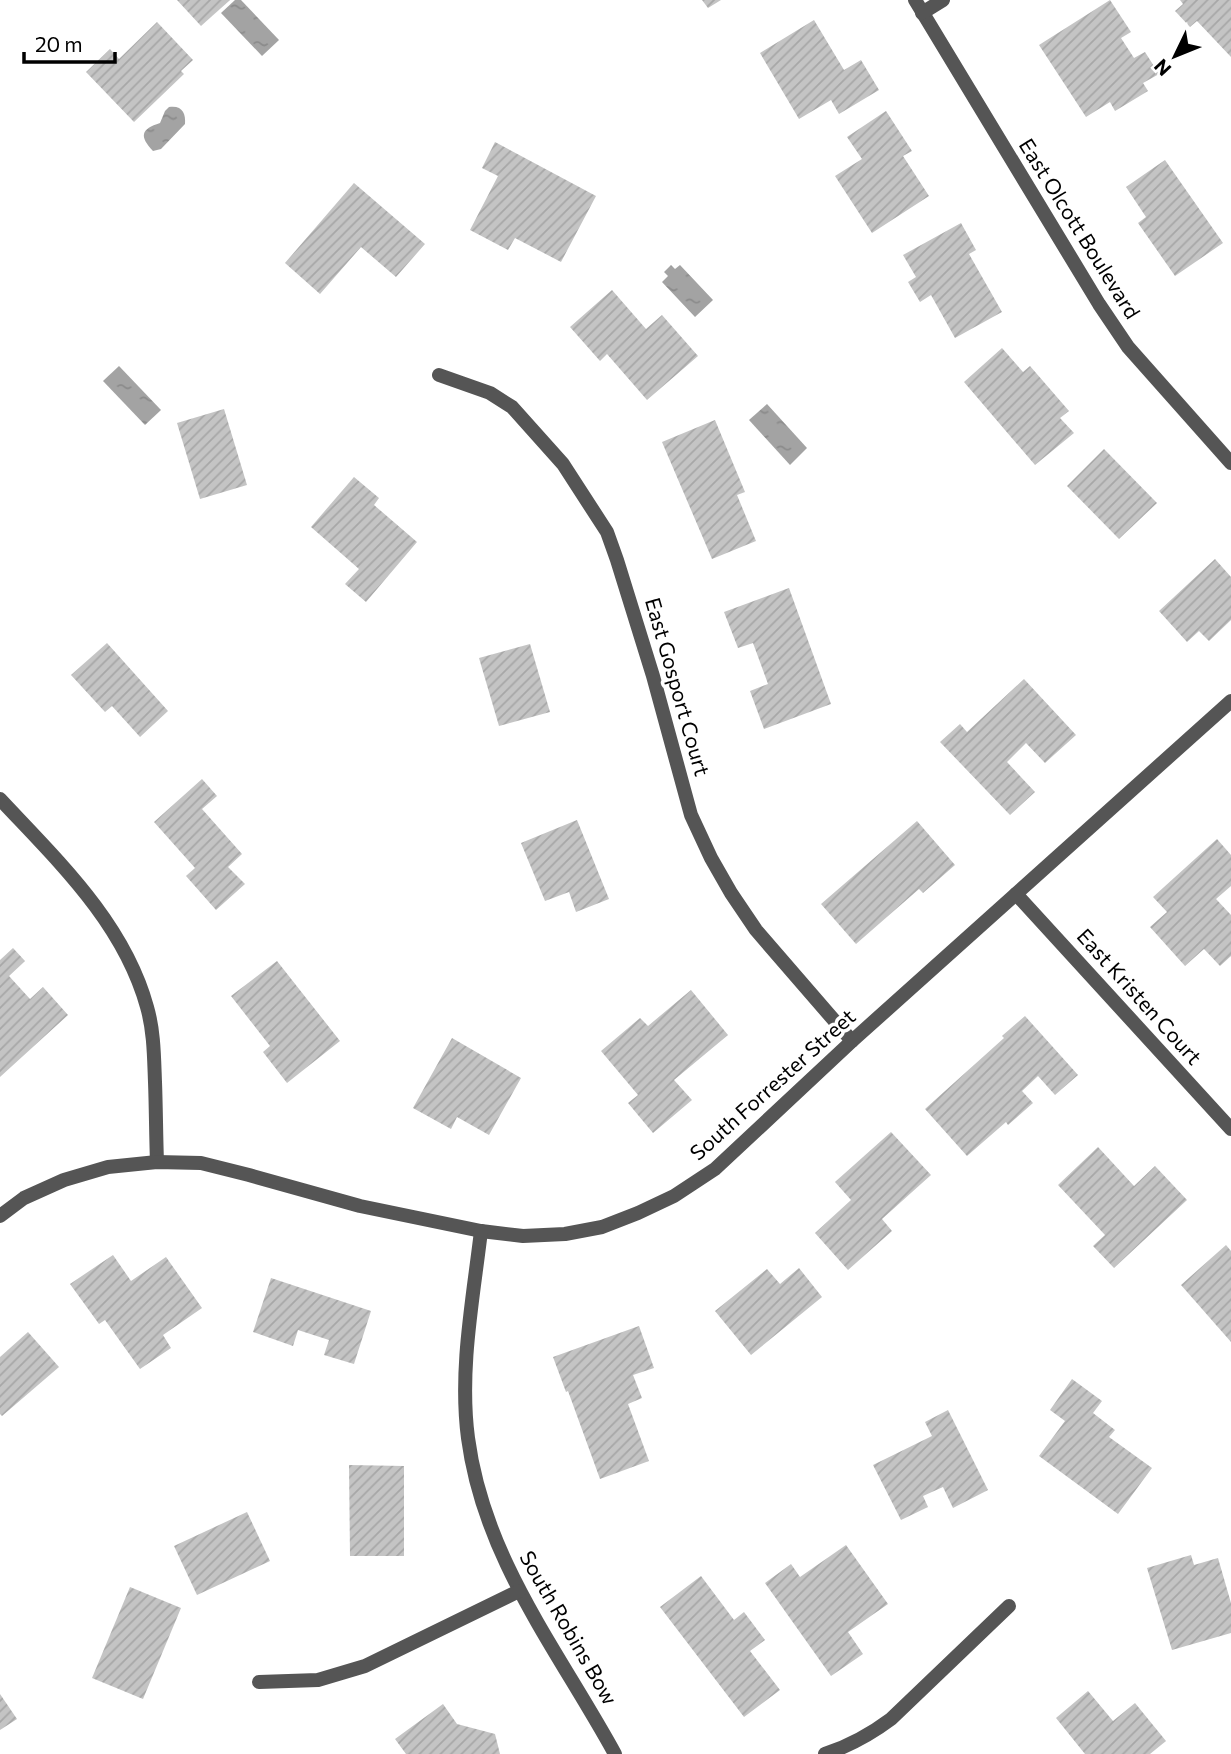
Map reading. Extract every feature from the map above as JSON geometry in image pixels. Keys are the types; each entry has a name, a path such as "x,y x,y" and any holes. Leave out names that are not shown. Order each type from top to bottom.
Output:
{"street":[{"path":"919,6 943,0"},
{"name":"East Olcott Boulevard","path":"919,6 1099,304 1128,347 1231,463"},
{"name":"East Gosport Court","path":"439,375 490,393 512,407 563,464 607,532 653,676 691,815 711,858 756,930 852,1041"},
{"name":"South Forrester Street","path":"0,1216 24,1198 64,1180 108,1167 157,1162 201,1163 360,1206 481,1231 523,1236 565,1234 602,1227 638,1213 674,1196 715,1169 852,1041 1231,701"},
{"path":"0,799 97,906 121,944 135,973 147,1007 154,1042 157,1162"},
{"name":"East Kristen Court","path":"1016,894 1231,1129"},
{"name":"South Robins Bow","path":"481,1231 466,1389 468,1436 473,1468 485,1514 519,1591 548,1643 590,1707 615,1754"},
{"path":"259,1682 318,1680 365,1666 519,1591"},
{"path":"825,1754 874,1731 891,1719 1009,1606"}],"water":[{"path":"235,0 241,0 279,40 262,56 221,13"},
{"path":"169,107 177,107 182,111 185,124 161,149 153,151 144,134 149,128 160,123"},
{"path":"671,265 675,269 680,265 713,300 695,317 662,282 668,276 664,272"},
{"path":"119,366 161,410 145,425 103,381"},
{"path":"767,404 807,448 790,465 749,420"}],"building":[{"path":"177,0 230,0 201,26"},
{"path":"702,0 721,0 708,8"},
{"path":"1110,0 1131,32 1121,38 1134,58 1145,52 1159,74 1143,83 1148,91 1115,111 1110,102 1086,117 1039,45"},
{"path":"1180,0 1231,0 1231,57 1197,21 1190,27 1175,11 1183,4"},
{"path":"814,20 844,70 861,60 879,90 839,114 831,100 799,119 760,53"},
{"path":"157,22 193,60 181,71 184,74 134,122 86,72 110,49 119,59"},
{"path":"886,111 912,151 903,156 929,196 872,233 835,176 862,159 847,137"},
{"path":"495,142 596,196 561,262 515,238 508,250 470,230 498,176 482,168"},
{"path":"1165,160 1223,243 1175,276 1138,223 1146,217 1126,187"},
{"path":"354,183 425,244 396,277 361,247 320,294 285,263"},
{"path":"961,223 976,250 969,254 1002,312 955,338 931,295 920,302 908,282 916,277 903,255"},
{"path":"612,290 646,329 662,315 698,356 647,400 607,354 600,361 570,327"},
{"path":"1002,348 1023,372 1030,366 1069,411 1060,418 1074,433 1035,465 964,382"},
{"path":"224,409 247,485 200,499 177,423"},
{"path":"715,420 745,492 737,495 756,541 712,559 662,442"},
{"path":"1104,449 1157,503 1119,539 1067,486"},
{"path":"354,477 379,498 374,505 417,542 366,602 345,584 359,569 311,527"},
{"path":"1215,559 1231,577 1231,620 1209,641 1199,631 1187,642 1159,611"},
{"path":"789,588 831,704 764,729 750,691 768,684 753,643 738,648 724,612"},
{"path":"107,643 168,711 140,737 112,706 105,712 71,675"},
{"path":"530,644 550,712 499,726 479,658"},
{"path":"1024,679 1076,735 1045,763 1026,743 1007,762 1035,792 1010,815 940,742 960,724 967,732"},
{"path":"202,779 217,796 202,809 242,854 228,867 245,884 216,910 186,876 195,868 154,822"},
{"path":"577,820 609,899 576,912 569,892 545,901 521,843"},
{"path":"917,821 955,865 923,893 919,889 856,944 821,904"},
{"path":"1217,839 1231,855 1231,886 1216,899 1231,915 1231,956 1220,966 1204,949 1185,966 1150,927 1167,912 1153,897"},
{"path":"13,948 25,961 9,976 30,999 43,987 68,1015 0,1077 0,960"},
{"path":"277,961 340,1041 287,1083 263,1052 270,1046 231,996"},
{"path":"691,990 728,1035 674,1080 692,1100 653,1133 628,1103 638,1095 601,1051 640,1018 648,1026"},
{"path":"1025,1016 1078,1075 1055,1095 1038,1076 1022,1091 1033,1103 967,1156 925,1109"},
{"path":"452,1038 521,1078 489,1135 457,1117 451,1129 413,1108"},
{"path":"891,1132 931,1175 882,1219 892,1231 848,1270 815,1233 851,1200 835,1182"},
{"path":"1098,1147 1134,1186 1155,1166 1187,1200 1114,1268 1093,1246 1105,1235 1058,1185"},
{"path":"1226,1245 1231,1251 1231,1342 1181,1285"},
{"path":"113,1255 131,1281 166,1257 202,1308 163,1335 171,1348 140,1369 105,1320 99,1324 70,1284"},
{"path":"799,1268 822,1297 751,1355 715,1311 767,1269 780,1284"},
{"path":"271,1278 371,1311 354,1364 324,1355 329,1340 298,1330 293,1346 253,1332"},
{"path":"639,1326 654,1368 633,1375 642,1398 628,1404 649,1461 600,1479 553,1357"},
{"path":"28,1332 59,1367 2,1416 0,1357"},
{"path":"1072,1379 1102,1401 1093,1413 1115,1430 1109,1437 1152,1468 1118,1514 1039,1456 1065,1421 1050,1410"},
{"path":"948,1410 988,1490 953,1508 943,1487 923,1496 928,1507 901,1520 873,1465 932,1436 925,1422"},
{"path":"349,1465 404,1466 404,1556 350,1556"},
{"path":"247,1512 270,1561 197,1595 174,1546"},
{"path":"846,1545 888,1604 848,1632 863,1654 831,1676 765,1583 791,1564 800,1577"},
{"path":"1191,1555 1194,1565 1218,1558 1231,1603 1231,1633 1172,1650 1147,1568"},
{"path":"701,1576 734,1620 744,1612 765,1640 750,1651 780,1690 744,1717 660,1607"},
{"path":"130,1587 181,1608 143,1699 92,1678"},
{"path":"1088,1691 1113,1721 1135,1703 1166,1741 1150,1754 1085,1754 1056,1718"},
{"path":"0,1694 17,1719 0,1730"},
{"path":"443,1704 457,1724 495,1734 500,1754 406,1754 395,1739"}]}
